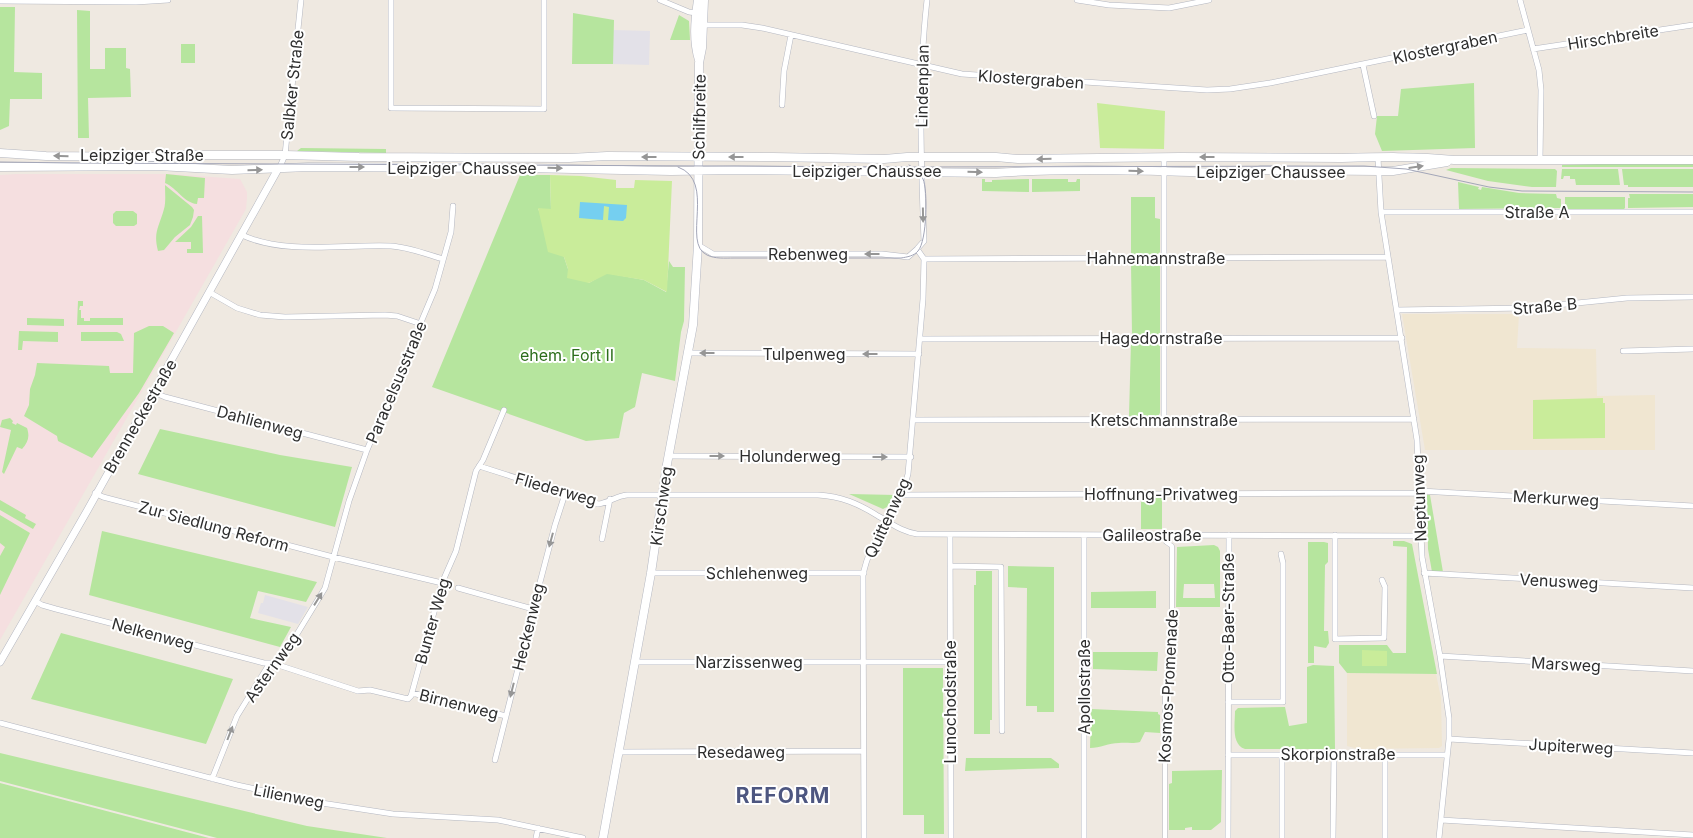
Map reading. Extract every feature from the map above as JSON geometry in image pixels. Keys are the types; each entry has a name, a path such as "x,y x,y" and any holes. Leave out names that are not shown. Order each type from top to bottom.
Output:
{"main road":[{"name":"Schilfbreite","path":"698,0 699,13 695,48 699,63"},
{"name":"Schilfbreite","path":"698,171 699,63 703,25 699,13 704,0"},
{"name":"Leipziger Straße","path":"0,153 46,156 158,157 181,155 285,155"},
{"name":"Leipziger Chaussee","path":"285,155 396,158 698,157 884,159 996,157 1018,159 1436,158 1454,160 1693,160"},
{"name":"Leipziger Chaussee","path":"278,169 308,167 524,168 922,172 1108,170 1246,173 1261,170 1378,171 1434,165 1454,160"},
{"name":"Leipziger Straße","path":"0,166 158,166 226,170 278,169"},
{"name":"Kirschweg","path":"603,838 651,573 668,456 689,353 695,310 698,245 698,171"}],"street":[{"path":"0,1 136,2 168,0"},
{"name":"Salbker Straße","path":"278,169 285,155 301,0"},
{"path":"391,0 391,108 544,109 544,0"},
{"path":"660,0 689,12 699,13"},
{"name":"Lindenplan","path":"922,172 922,66 927,0"},
{"path":"1077,0 1110,5 1169,8 1209,0"},
{"path":"1520,0 1538,61 1540,82 1540,160"},
{"name":"Klostergraben","path":"703,25 742,25 922,66 966,74 1207,90 1255,86 1528,30"},
{"name":"Hirschbreite","path":"1533,49 1693,25"},
{"path":"782,105 784,71 791,36"},
{"path":"1363,65 1374,116"},
{"path":"1164,158 1164,419"},
{"name":"Neptunweg","path":"1378,158 1381,212 1414,419 1420,492 1421,550 1447,698 1449,739 1439,838"},
{"name":"Brenneckestraße","path":"0,662 278,169"},
{"path":"922,172 924,241 918,250 924,258"},
{"name":"Paracelsusstraße","path":"333,557 349,501 367,450 434,289 451,232 453,206"},
{"name":"Straße A","path":"1381,212 1693,212"},
{"path":"242,235 252,240 282,247 391,246 443,258"},
{"name":"Rebenweg","path":"698,245 713,254 882,254 908,257 918,250"},
{"name":"Hahnemannstraße","path":"924,258 1388,257"},
{"name":"Quittenweg","path":"864,838 864,573 874,542 902,495 908,474 919,354 924,258"},
{"path":"209,292 237,308 260,315 284,317 385,315 397,316 421,324"},
{"name":"Straße B","path":"1397,310 1520,309 1628,298 1693,297"},
{"name":"Hagedornstraße","path":"920,340 1402,338"},
{"path":"1623,351 1693,349"},
{"name":"Tulpenweg","path":"689,353 919,354"},
{"name":"Dahlienweg","path":"153,392 165,397 367,450"},
{"name":"Bunter Weg","path":"412,693 442,583 456,551 476,471 504,410"},
{"name":"Kretschmannstraße","path":"913,420 1414,419"},
{"name":"Holunderweg","path":"668,456 911,457"},
{"name":"Fliederweg","path":"479,466 598,504 603,504 624,495 663,495"},
{"name":"Hoffnung-Privatweg","path":"902,495 1420,492"},
{"name":"Merkurweg","path":"1420,492 1693,506"},
{"name":"Zur Siedlung Reform","path":"96,493 103,497 333,557 442,583"},
{"name":"Heckenweg","path":"495,760 532,609 565,494"},
{"path":"663,495 831,496 853,502 886,521"},
{"path":"602,539 610,500"},
{"name":"Galileostraße","path":"886,521 913,534 1422,536"},
{"name":"Lunochodstraße","path":"950,535 951,838"},
{"name":"Apollostraße","path":"1084,535 1084,838"},
{"name":"Otto-Baer-Straße","path":"1228,838 1229,535"},
{"path":"1335,535 1335,639 1384,638 1385,587 1382,580"},
{"name":"Kosmos-Promenade","path":"1165,536 1166,542 1172,546 1172,663 1165,689 1165,838"},
{"name":"Otto-Baer-Straße","path":"1228,702 1283,702 1283,563 1281,554"},
{"name":"Asternweg","path":"212,779 237,716 265,670 283,656 325,588 333,557"},
{"path":"950,566 1001,567 1002,731"},
{"name":"Schlehenweg","path":"651,573 864,573"},
{"name":"Venusweg","path":"1424,573 1693,588"},
{"path":"458,588 532,609"},
{"name":"Nelkenweg","path":"35,601 56,609 264,663 272,663"},
{"name":"Marsweg","path":"1440,656 1693,670"},
{"name":"Narzissenweg","path":"635,662 950,662"},
{"path":"272,663 358,691 374,691 406,699 412,693"},
{"name":"Birnenweg","path":"412,693 506,716"},
{"name":"Lilienweg","path":"0,723 257,790 377,812 410,816 498,820 583,838"},
{"name":"Jupiterweg","path":"1449,739 1693,753"},
{"name":"Resedaweg","path":"619,752 864,752"},
{"name":"Skorpionstraße","path":"1228,754 1447,755"},
{"path":"1282,754 1282,838"},
{"path":"1333,838 1334,754"},
{"path":"1385,754 1385,838"},
{"path":"1441,820 1693,835"},
{"path":"536,838 538,828"}],"shaded area":[{"path":"613,30 650,31 649,65 613,64"},
{"path":"171,174 240,179 247,192 247,198 246,209 0,640 0,175"},
{"path":"1402,314 1519,314 1517,348 1596,349 1597,396 1655,395 1655,450 1425,450"},
{"path":"265,595 308,607 298,624 258,613"},
{"path":"1347,673 1436,674 1441,698 1442,746 1439,748 1358,749 1347,746"}],"green space":[{"path":"0,7 15,7 14,72 42,73 42,99 10,99 9,126 0,130"},
{"path":"77,10 90,11 90,69 105,69 105,48 126,48 126,68 130,69 131,97 88,98 89,138 78,138"},
{"path":"573,13 614,20 613,64 572,64"},
{"path":"679,15 689,21 690,40 670,40"},
{"path":"181,44 195,44 195,63 181,63"},
{"path":"1474,83 1475,148 1382,151 1375,134 1377,116 1398,116 1401,89"},
{"path":"1097,103 1165,111 1164,149 1100,148"},
{"path":"301,148 386,149 386,153 297,151"},
{"path":"1693,164 1693,167 1562,167 1562,165"},
{"path":"1451,168 1555,169 1557,171 1556,187 1532,187 1488,181 1446,170"},
{"path":"1562,169 1618,169 1620,185 1576,185 1575,179 1570,179 1570,176 1564,176 1561,179"},
{"path":"1622,169 1693,169 1693,187 1628,187 1628,185 1624,185"},
{"path":"166,174 205,178 204,198 198,198 197,204 188,201 165,183"},
{"name":"ehem. Fort II","path":"520,175 550,175 551,210 538,209 564,257 568,269 589,283 606,273 644,280 666,292 669,261 673,267 685,267 684,321 675,381 642,373 635,407 624,413 619,438 586,441 432,387"},
{"path":"550,175 616,180 616,188 634,188 635,180 672,181 667,292 644,280 607,274 589,283 567,278 568,269 564,257 548,252 538,208 551,209"},
{"path":"982,179 985,179 985,182 992,182 992,180 1029,179 1029,192 982,191"},
{"path":"1032,179 1068,179 1068,182 1076,182 1077,179 1080,179 1080,191 1032,192"},
{"path":"1458,182 1479,187 1478,189 1481,190 1482,187 1519,193 1556,194 1557,198 1561,199 1561,208 1459,209"},
{"path":"165,185 194,210 190,225 175,237 164,250 158,251 156,234 165,206"},
{"path":"1629,194 1693,194 1693,207 1628,208"},
{"path":"1131,197 1155,197 1155,218 1160,219 1160,252 1157,255 1131,255"},
{"path":"1565,197 1625,197 1625,208 1565,209"},
{"path":"116,211 133,211 137,214 137,224 134,226 116,226 113,223 113,214"},
{"path":"198,216 202,216 203,253 187,253 187,249 191,249 191,242 175,242 191,227"},
{"path":"1131,263 1158,263 1160,265 1160,333 1156,335 1132,335"},
{"path":"78,301 83,301 83,306 80,306 79,310 81,310 81,318 84,318 84,321 90,321 90,318 123,318 123,325 77,325"},
{"path":"27,318 64,319 64,326 27,325"},
{"path":"149,326 163,326 174,333 139,393 92,458 58,441 57,436 24,416 29,405 30,389 37,363 109,366 110,373 133,373 134,333"},
{"path":"19,331 58,332 58,342 23,341 22,350 18,350"},
{"path":"81,332 117,332 121,334 124,341 81,341"},
{"path":"1131,341 1157,342 1160,345 1160,413 1158,416 1129,416"},
{"path":"1603,398 1603,403 1605,403 1605,438 1533,439 1533,400"},
{"path":"10,418 13,421 12,423 16,425 17,423 27,428 28,437 22,449 17,447 4,474 2,472 11,430 0,427 2,420"},
{"path":"160,429 280,455 352,467 335,527 138,474"},
{"path":"849,494 896,495 887,507 883,509"},
{"path":"1427,495 1430,495 1443,572 1432,572 1428,549"},
{"path":"1141,497 1162,498 1162,529 1141,529"},
{"path":"0,500 26,515 25,518 36,524 33,529 0,510"},
{"path":"0,515 30,533 0,595 0,556 5,547 0,543"},
{"path":"102,531 317,582 306,602 258,591 250,618 291,627 280,647 89,595"},
{"path":"1393,541 1404,541 1412,544 1437,674 1347,673 1339,663 1339,645 1387,645 1393,653 1406,653 1407,547 1393,546"},
{"path":"1308,542 1328,543 1328,562 1325,565 1324,631 1328,631 1329,643 1326,648 1314,646 1314,663 1308,663"},
{"path":"1214,545 1218,547 1220,551 1220,607 1176,607 1177,547","holes":["1184,584 1214,584 1215,598 1183,598"]},
{"path":"1008,566 1054,567 1054,712 1037,712 1037,706 1026,706 1027,588 1008,587"},
{"path":"976,571 992,571 992,720 990,720 990,734 974,734 974,585 976,585"},
{"path":"1156,591 1156,608 1091,608 1091,592"},
{"path":"61,633 233,679 206,744 31,699"},
{"path":"1362,650 1387,651 1387,666 1362,666"},
{"path":"1093,652 1158,652 1157,671 1093,669"},
{"path":"1313,665 1334,666 1335,749 1245,749 1241,746 1235,733 1235,711 1238,708 1285,707 1289,726 1307,723 1307,667"},
{"path":"903,668 943,668 944,834 924,834 924,815 903,815"},
{"path":"1091,709 1158,712 1160,715 1160,733 1145,732 1140,742 1115,743 1090,748"},
{"path":"0,753 307,826 387,838 217,838 0,781"},
{"path":"966,758 1051,758 1059,764 1059,768 965,771"},
{"path":"1222,770 1221,822 1211,830 1192,830 1192,827 1185,828 1185,830 1169,830 1169,784 1172,783 1172,771"},
{"path":"0,783 209,838 0,838"}],"water":[{"path":"580,202 627,205 626,218 623,221 608,220 609,207 604,206 603,220 579,218"}],"tram line":[{"path":"0,162 921,167 1364,166 1406,169 1489,187 1522,191 1693,192"},
{"path":"678,167 689,174 695,185 697,198 697,238 700,248 707,255 717,258 901,258 908,257 918,251 925,227 925,185 920,174 909,165"}],"district":[{"name":"REFORM","path":"783,795"}]}
